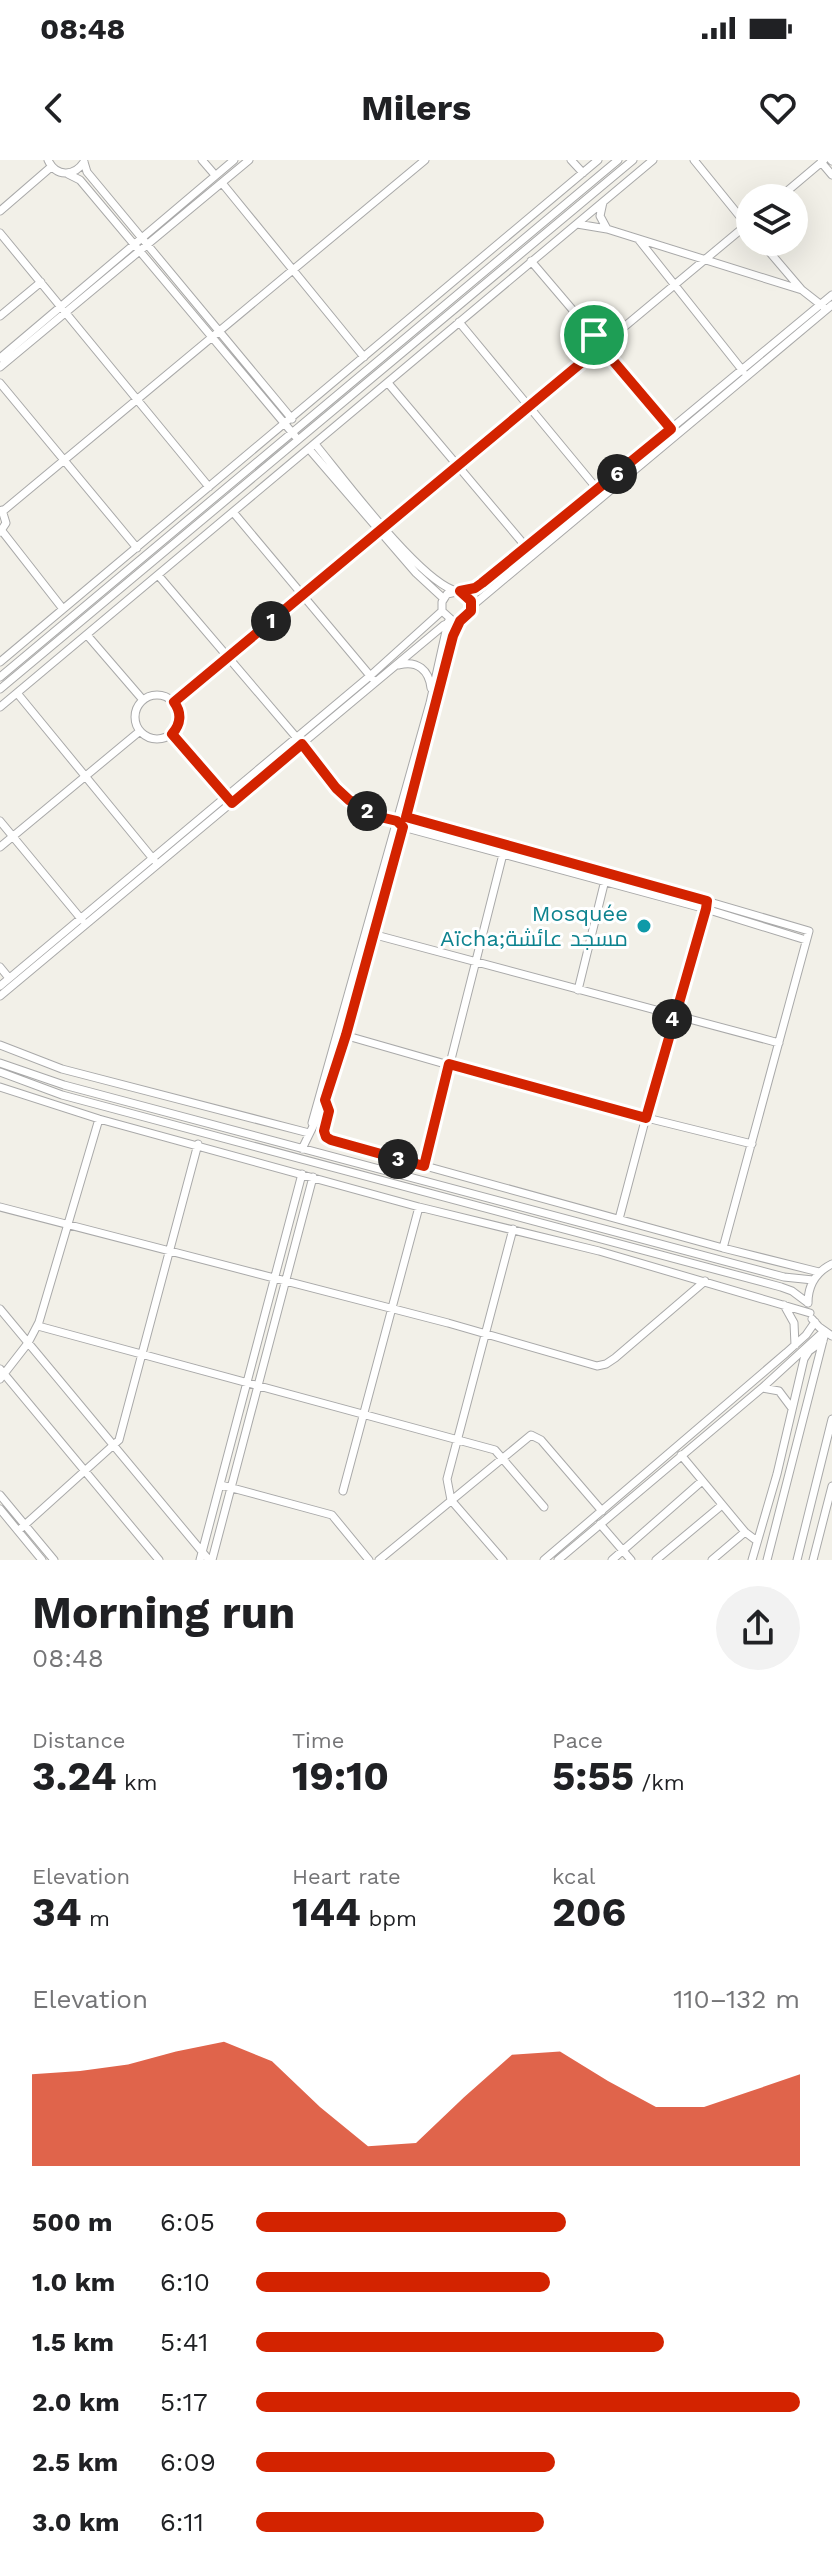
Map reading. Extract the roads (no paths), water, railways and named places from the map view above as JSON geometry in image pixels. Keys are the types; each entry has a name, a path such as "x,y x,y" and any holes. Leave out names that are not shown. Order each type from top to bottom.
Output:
{"street":[{"path":"202,160 215,175"},
{"path":"145,242 234,160"},
{"path":"0,367 137,248 249,160"},
{"path":"63,609 1,532 6,523 2,510 425,160"},
{"path":"571,160 583,173"},
{"path":"0,662 598,160"},
{"path":"0,677 618,160"},
{"path":"0,689 633,160"},
{"path":"0,707 653,160"},
{"path":"694,160 736,210"},
{"path":"84,161 87,172 299,427 300,439"},
{"path":"68,174 79,169 84,161"},
{"path":"795,184 822,161 832,175"},
{"path":"0,211 50,163 80,180 283,425 300,439"},
{"path":"222,183 364,357"},
{"path":"604,201 600,216 607,229"},
{"path":"575,224 607,229 802,290 827,306"},
{"path":"0,233 209,487"},
{"path":"612,337 736,235"},
{"path":"638,239 745,373"},
{"path":"773,256 802,290"},
{"path":"531,261 594,335"},
{"path":"0,316 41,282"},
{"path":"373,680 452,621 468,615 485,592 827,306 832,295"},
{"path":"0,358 63,310"},
{"path":"459,322 598,490"},
{"path":"594,335 605,333 612,337 615,345 609,356"},
{"path":"594,335 589,346 593,353 600,357 609,356"},
{"path":"174,702 593,353"},
{"path":"609,356 671,429"},
{"path":"443,598 475,588 745,373"},
{"path":"0,383 137,548"},
{"path":"388,383 527,548"},
{"path":"312,446 416,573 443,598"},
{"path":"233,512 373,680"},
{"path":"382,530 443,586 468,597 472,606"},
{"path":"158,575 349,800 380,817 505,844 607,872 806,940"},
{"path":"0,986 373,680 442,611 443,598"},
{"path":"302,1149 325,1100 453,636 452,621 442,611"},
{"path":"402,822 452,621"},
{"path":"87,635 143,700"},
{"path":"393,668 410,663 423,669 431,682 430,703"},
{"path":"17,693 156,861"},
{"path":"153,694 161,694 174,702 180,715 172,734 159,739 140,731 135,716 143,700 153,694"},
{"path":"0,847 140,731"},
{"path":"172,734 229,800"},
{"path":"0,821 83,921"},
{"path":"402,822 502,855 605,883 809,931 723,1248"},
{"path":"424,1166 505,844"},
{"path":"578,990 607,872"},
{"path":"619,1219 673,1015 706,905"},
{"path":"0,996 83,921"},
{"path":"370,933 779,1043"},
{"path":"0,967 9,978"},
{"path":"343,1034 646,1118 752,1144"},
{"path":"309,1133 321,1088 343,1034"},
{"path":"0,1045 62,1069 309,1133"},
{"path":"0,1063 64,1085 302,1149 784,1277 813,1280"},
{"path":"0,1072 62,1095 781,1287 808,1303"},
{"path":"1,1090 419,1207 705,1281 810,1313"},
{"path":"325,1100 329,1111 324,1131 331,1140 819,1272"},
{"path":"99,1119 38,1326 2,1374 159,1560"},
{"path":"21,1527 119,1440 198,1144"},
{"path":"201,1556 302,1174"},
{"path":"0,1309 115,1446 201,1556 210,1560 260,1385 313,1177"},
{"path":"0,1207 603,1365 705,1281"},
{"path":"343,1491 419,1207"},
{"path":"503,1560 451,1500 447,1479 513,1229"},
{"path":"826,1335 815,1322 808,1303 813,1280 832,1264"},
{"path":"783,1303 794,1323 795,1345"},
{"path":"544,1560 795,1345 815,1322"},
{"path":"38,1326 495,1450 544,1507"},
{"path":"558,1560 826,1335"},
{"path":"752,1560 777,1474 804,1359 826,1335"},
{"path":"767,1560 826,1335"},
{"path":"762,1388 773,1389 783,1395 792,1409"},
{"path":"797,1560 832,1419"},
{"path":"379,1560 528,1436 538,1437 602,1511"},
{"path":"674,1448 745,1532 757,1541"},
{"path":"612,1560 702,1481"},
{"path":"221,1485 332,1515 369,1560"},
{"path":"813,1560 832,1486"},
{"path":"0,1495 42,1560"},
{"path":"656,1560 722,1505"},
{"path":"0,1509 54,1560"},
{"path":"600,1524 631,1560"},
{"path":"712,1560 745,1532"}],"place":[{"name":"Mosquée Aïcha;مسجد عائشة","path":"644,926"}]}
